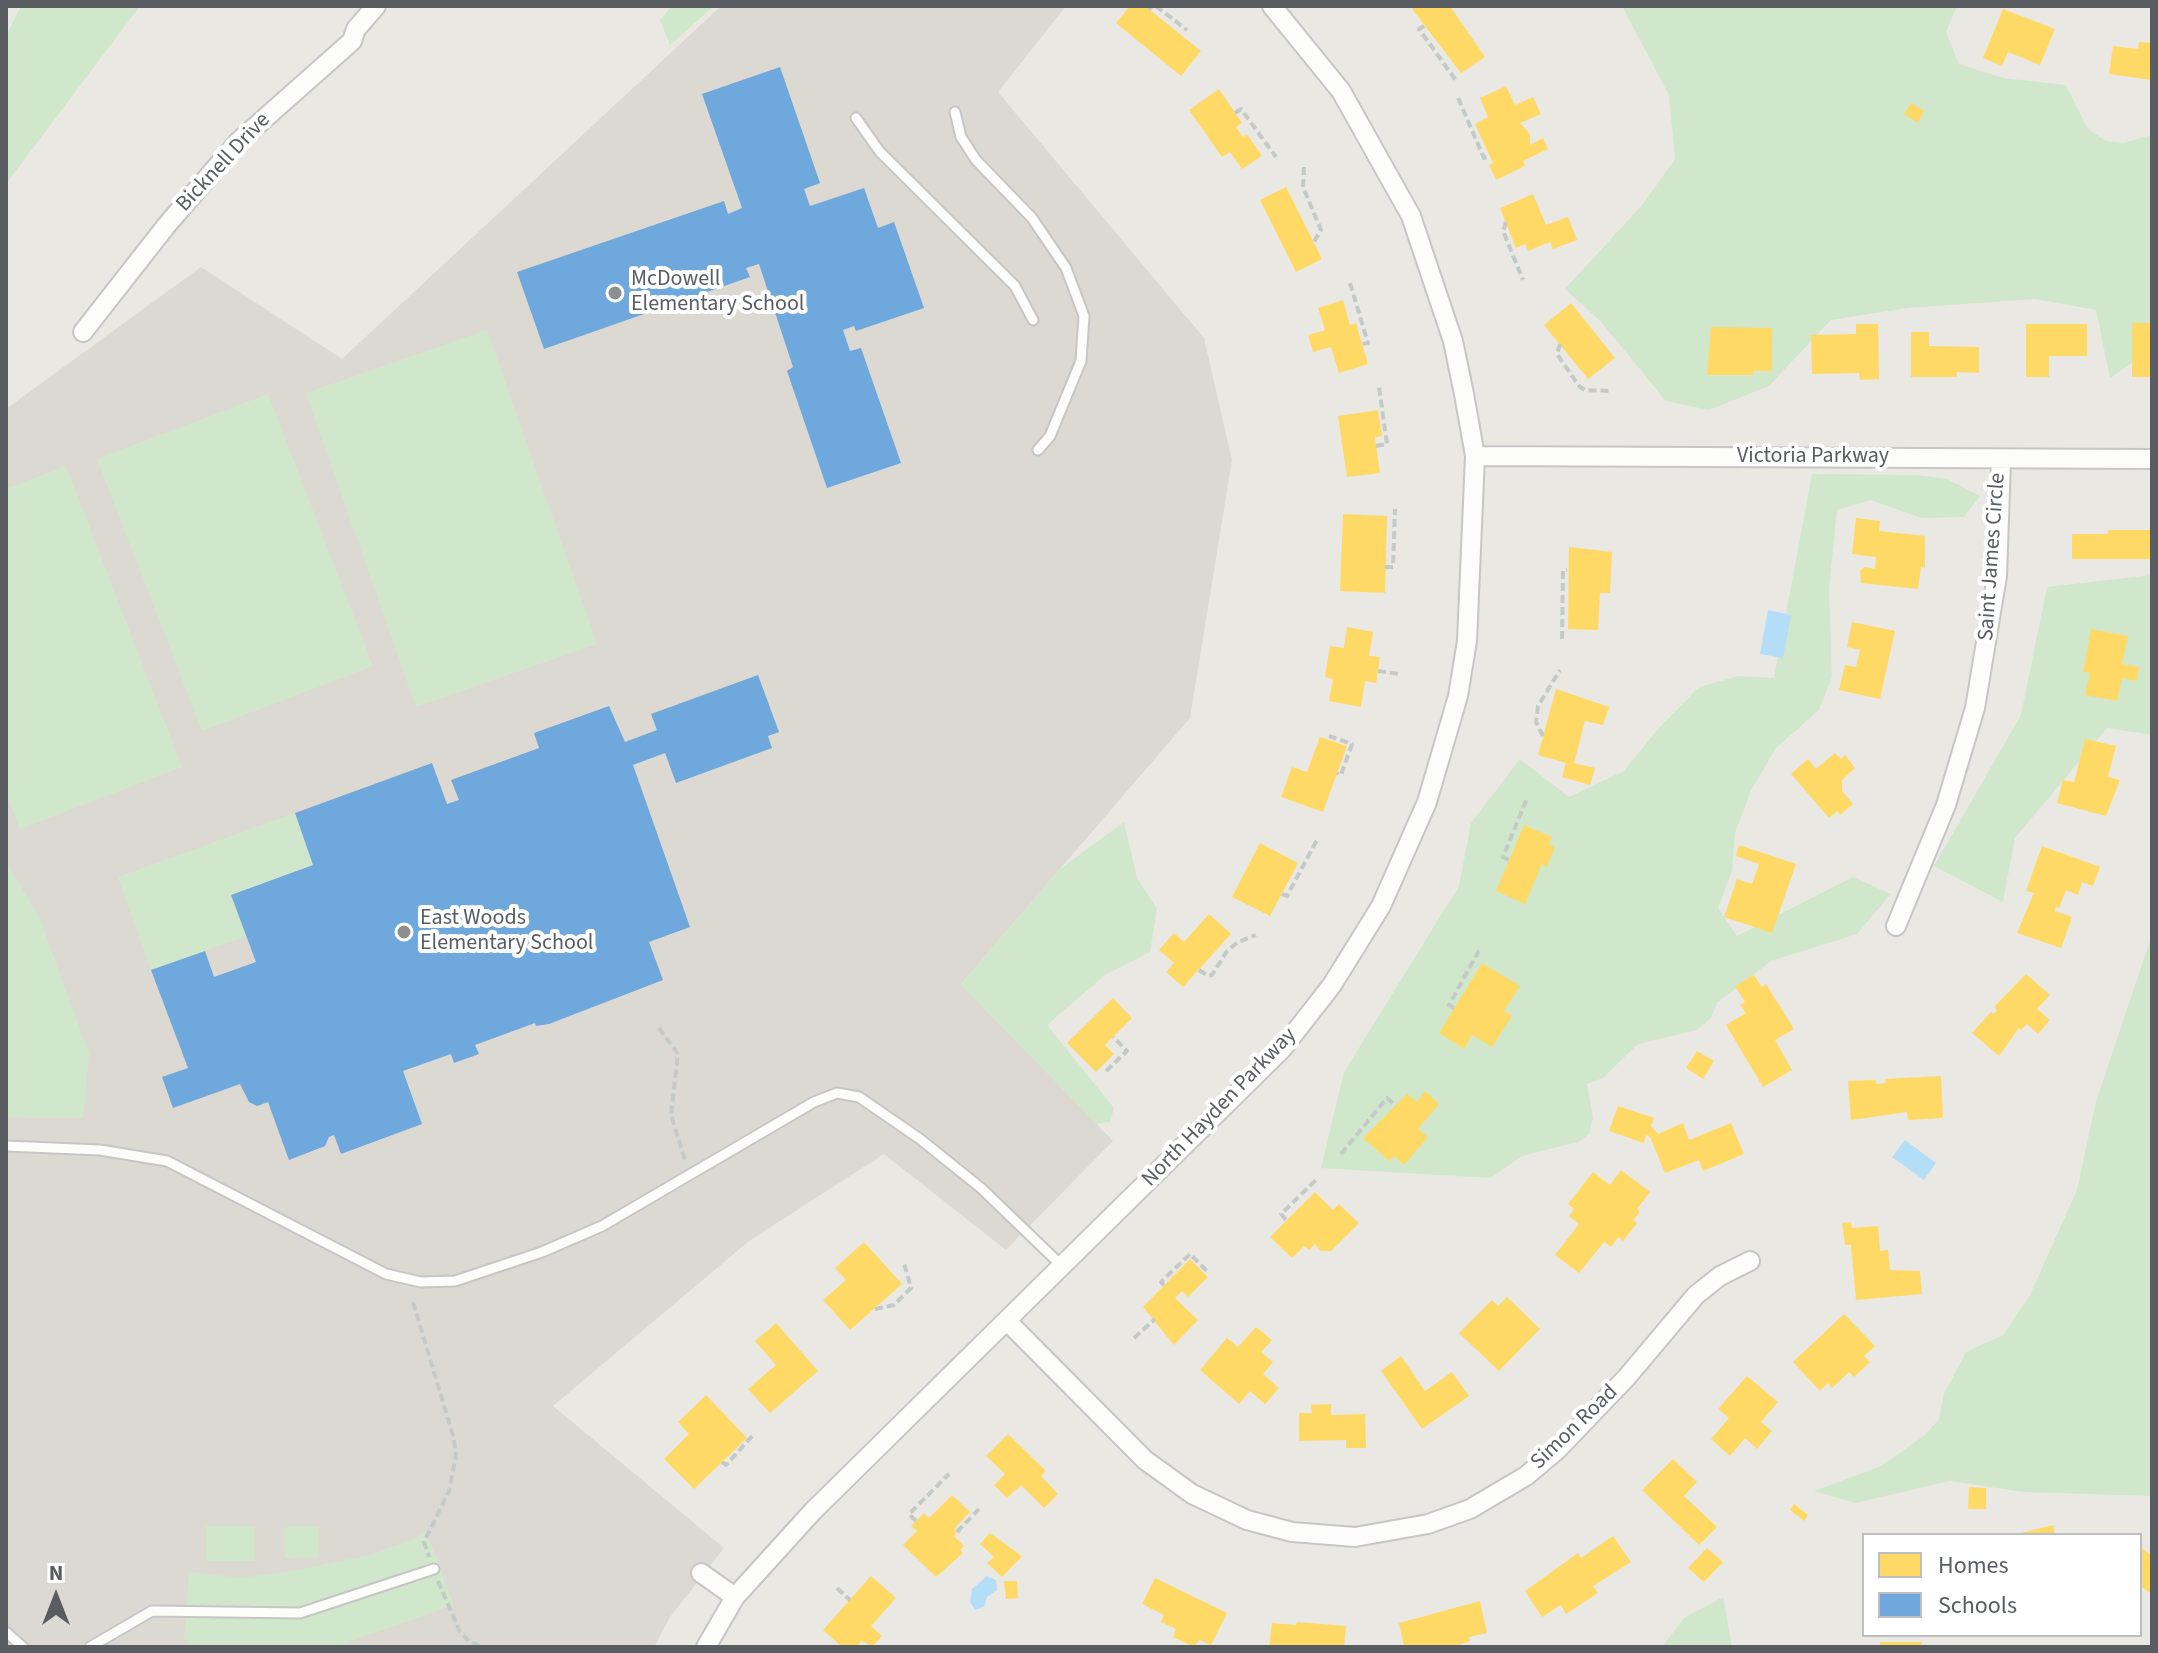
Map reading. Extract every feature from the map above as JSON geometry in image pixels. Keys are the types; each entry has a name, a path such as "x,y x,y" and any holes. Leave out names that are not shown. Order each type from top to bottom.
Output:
{"street":[{"path":"353,6 356,29"},
{"name":"Bicknell Drive","path":"83,332 166,226 238,142 352,41 356,29 376,6"},
{"name":"North Hayden Parkway","path":"706,1647 735,1597 813,1511 1282,1049 1332,985 1381,906 1427,802 1458,696 1467,641 1475,456 1453,341 1411,216 1341,91 1272,6"},
{"name":"Victoria Parkway","path":"1475,456 1954,458 2001,461 2152,459"},
{"name":"Saint James Circle","path":"1896,926 1946,805 1975,708 1997,576 2001,461"},
{"name":"Simon Road","path":"1008,1322 1145,1460 1192,1494 1247,1520 1292,1532 1355,1537 1428,1524 1470,1509 1526,1476 1627,1377 1696,1295 1720,1276 1750,1261"},
{"path":"701,1573 735,1597"}],"lane":[{"path":"955,112 961,137 976,160 1032,218 1066,268 1084,316 1081,361 1050,436 1038,450"},
{"path":"856,118 880,152 1015,286 1033,320"},
{"path":"6,1146 85,1148 167,1161 386,1274 421,1282 455,1281 542,1252 602,1226 814,1102 837,1093 859,1097 920,1139 981,1188 1062,1266"},
{"path":"90,1647 152,1611 300,1613 434,1569"},
{"path":"6,1632 23,1647"}],"path":[{"path":"1152,7 1187,30"},
{"path":"1424,26 1419,29 1457,82"},
{"path":"1458,98 1484,158 1490,156"},
{"path":"1235,113 1241,109 1276,157"},
{"path":"1304,167 1303,187 1321,230 1314,242"},
{"path":"1506,222 1503,231 1514,247 1523,280"},
{"path":"1350,283 1368,343 1362,344"},
{"path":"1560,344 1557,354 1579,386 1585,390 1611,391"},
{"path":"1376,446 1387,444 1379,387"},
{"path":"1385,567 1393,567 1395,509"},
{"path":"1562,639 1563,570 1567,570"},
{"path":"1543,736 1536,722 1538,706 1560,670"},
{"path":"1378,671 1399,674"},
{"path":"1329,736 1352,744 1341,775 1337,773"},
{"path":"1509,860 1503,857 1527,798"},
{"path":"1282,894 1287,896 1318,838"},
{"path":"1199,970 1212,975 1227,951 1238,942 1256,935"},
{"path":"1454,1008 1449,1005 1481,947"},
{"path":"659,1028 678,1054 671,1115 687,1166"},
{"path":"1106,1071 1127,1051 1113,1037"},
{"path":"1341,1154 1387,1098 1396,1106"},
{"path":"1286,1220 1281,1214 1317,1179"},
{"path":"1164,1285 1161,1282 1190,1254 1207,1271"},
{"path":"875,1309 894,1305 911,1288 904,1263"},
{"path":"413,1302 454,1439 456,1456 449,1491 424,1542 460,1632 470,1642 482,1647"},
{"path":"1134,1338 1155,1319"},
{"path":"722,1462 726,1465 754,1434"},
{"path":"916,1521 909,1514 949,1474"},
{"path":"957,1532 981,1507"},
{"path":"837,1588 850,1600"}],"shaded area":[{"path":"721,6 1066,6 998,92 1204,338 1232,460 1190,718 961,984 1113,1141 1006,1250 884,1154 749,1241 553,1406 724,1548 670,1617 654,1647 6,1647 6,1117 82,1118 6,944 6,409 201,267 342,359"}],"green space":[{"path":"21,6 140,6 6,184 6,36"},
{"path":"672,6 714,6 670,45 660,20"},
{"path":"1622,6 1957,6 1946,32 1959,64 2003,78 2066,85 2088,129 2106,141 2123,143 2152,135 2152,349 2110,378 2096,310 2035,299 1908,308 1831,320 1769,386 1709,410 1666,401 1601,322 1565,289 1643,204 1675,159 1669,95"},
{"path":"487,330 597,644 416,707 306,393"},
{"path":"268,394 373,666 202,731 97,459"},
{"path":"66,466 182,767 20,829 6,793 6,489"},
{"path":"1812,474 1916,475 1947,479 1980,496 1964,517 1921,518 1871,500 1837,510 1829,589 1832,677 1819,710 1776,748 1751,790 1735,833 1732,871 1718,908 1737,936 1853,877 1891,894 1857,934 1771,961 1717,1003 1711,1018 1697,1030 1638,1044 1603,1078 1587,1084 1593,1118 1589,1134 1578,1142 1522,1156 1491,1178 1321,1168 1344,1072 1459,886 1471,823 1520,759 1569,797 1624,771 1657,730 1699,687 1739,676 1774,678"},
{"path":"2152,575 2152,735 2107,728 2015,838 2003,902 1934,866 2021,715 2047,587"},
{"path":"295,813 313,865 232,895 247,936 151,970 118,877"},
{"path":"1124,822 1137,878 1157,909 1150,952 1105,975 1047,1025 1114,1108 1110,1122 1096,1124 961,984 1060,869"},
{"path":"6,861 40,919 89,1054 83,1118 6,1117"},
{"path":"2152,935 2152,1496 2023,1492 1950,1481 1855,1503 1814,1491 1881,1466 1925,1435 1939,1419 1944,1394 1966,1352 2003,1335 2030,1295 2077,1190 2096,1102"},
{"path":"206,1526 255,1526 255,1561 206,1561"},
{"path":"319,1526 319,1557 285,1558 285,1527"},
{"path":"426,1530 454,1605 334,1647 197,1647 184,1639 189,1572 241,1578 293,1571 370,1555 416,1538"},
{"path":"1723,1597 1732,1647 1662,1647 1684,1618"}],"water":[{"path":"1768,610 1791,615 1783,658 1760,654"},
{"path":"1905,1140 1936,1163 1924,1180 1892,1157"},
{"path":"987,1576 996,1580 997,1590 987,1597 984,1607 975,1610 970,1602 972,1589"}],"building: Homes":[{"path":"1130,6 1145,6 1201,51 1181,76 1116,23"},
{"path":"1417,6 1450,6 1485,57 1461,73 1412,9"},
{"path":"2003,9 2055,29 2040,65 2008,52 2002,66 1983,58"},
{"path":"2139,42 2152,43 2152,80 2109,74 2113,46 2138,49"},
{"path":"1506,86 1515,105 1533,97 1541,114 1520,123 1530,134 1530,145 1543,138 1548,149 1523,161 1525,166 1496,180 1489,165 1493,163 1475,124 1488,117 1480,98"},
{"path":"1219,89 1242,123 1236,127 1243,137 1247,134 1262,156 1242,169 1230,152 1222,157 1189,110"},
{"path":"1911,103 1924,111 1918,123 1904,114"},
{"path":"1286,187 1322,259 1296,272 1260,200"},
{"path":"1533,194 1546,225 1568,217 1577,240 1553,249 1550,242 1528,251 1525,244 1516,248 1500,208"},
{"path":"1343,300 1350,325 1356,323 1368,364 1339,373 1331,347 1313,352 1308,335 1325,330 1318,308"},
{"path":"1571,303 1615,358 1588,379 1544,325"},
{"path":"2132,323 2152,323 2152,377 2132,377"},
{"path":"1856,324 1878,324 1879,379 1860,380 1859,373 1812,374 1811,335 1856,334"},
{"path":"2026,324 2087,324 2087,356 2049,356 2049,377 2026,377"},
{"path":"1711,327 1772,328 1772,371 1753,371 1753,375 1707,375"},
{"path":"1911,332 1929,332 1929,346 1979,347 1979,373 1957,372 1957,377 1911,377"},
{"path":"1378,410 1382,436 1375,437 1380,473 1347,477 1338,416"},
{"path":"1343,514 1387,516 1385,593 1340,591"},
{"path":"1856,518 1880,521 1879,531 1925,536 1925,568 1921,567 1918,589 1861,583 1860,571 1864,567 1875,569 1876,557 1852,554"},
{"path":"2108,530 2152,530 2152,559 2072,559 2072,534 2108,534"},
{"path":"1569,547 1612,552 1610,593 1600,593 1598,630 1568,629"},
{"path":"1852,622 1895,631 1880,699 1839,690 1845,665 1856,667 1860,650 1847,647"},
{"path":"1347,627 1373,632 1369,656 1380,657 1376,683 1365,681 1361,707 1329,701 1333,679 1325,677 1330,646 1344,648"},
{"path":"2091,629 2128,636 2122,664 2139,667 2137,681 2122,678 2117,701 2085,695 2090,673 2083,672"},
{"path":"1556,689 1609,707 1603,725 1585,721 1574,763 1595,768 1590,785 1562,777 1566,763 1538,755"},
{"path":"1320,737 1347,746 1323,812 1281,797 1292,767 1307,772"},
{"path":"2085,739 2116,746 2108,777 2120,780 2106,816 2057,803 2063,780 2074,782"},
{"path":"1835,753 1841,759 1845,755 1855,768 1842,780 1842,791 1853,804 1840,815 1837,811 1829,818 1791,774 1808,759 1816,769"},
{"path":"1524,825 1552,837 1549,845 1555,847 1547,867 1542,864 1525,904 1496,891"},
{"path":"1260,843 1298,863 1270,916 1232,897"},
{"path":"1739,845 1796,864 1772,933 1724,917 1737,879 1752,884 1759,864 1736,856"},
{"path":"2042,846 2100,867 2093,886 2082,882 2078,895 2066,890 2059,908 2056,906 2055,911 2072,917 2061,948 2017,933 2034,893 2026,891"},
{"path":"1209,914 1231,934 1183,987 1166,972 1174,963 1159,950 1174,933 1184,942"},
{"path":"1482,963 1520,986 1504,1011 1512,1016 1492,1047 1472,1035 1464,1049 1439,1033"},
{"path":"2026,974 2050,995 2037,1009 2050,1020 2038,1034 2027,1024 2021,1030 2019,1028 1999,1056 1972,1033 1991,1012 1994,1014 1997,1010 1994,1007"},
{"path":"1754,975 1762,987 1766,984 1794,1029 1775,1040 1792,1070 1763,1087 1726,1025 1746,1013 1740,1005 1745,1002 1735,986"},
{"path":"1113,998 1132,1018 1105,1045 1114,1054 1096,1072 1067,1043"},
{"path":"1697,1051 1714,1061 1703,1079 1686,1068"},
{"path":"1941,1076 1943,1118 1908,1120 1907,1112 1851,1120 1848,1081 1876,1080 1876,1084 1886,1083 1885,1079"},
{"path":"1425,1091 1439,1104 1418,1129 1428,1137 1404,1165 1394,1156 1389,1161 1363,1138 1407,1094 1417,1102"},
{"path":"1618,1106 1654,1118 1651,1126 1658,1134 1683,1123 1689,1140 1731,1123 1744,1154 1703,1171 1699,1160 1665,1173 1650,1137 1646,1135 1644,1143 1609,1131"},
{"path":"1621,1170 1650,1192 1637,1209 1640,1212 1633,1220 1637,1223 1623,1241 1618,1237 1611,1247 1604,1242 1579,1273 1555,1255 1579,1224 1569,1216 1574,1209 1568,1204 1593,1172 1610,1185"},
{"path":"1315,1192 1333,1210 1339,1204 1359,1223 1331,1251 1321,1251 1315,1244 1309,1250 1304,1246 1292,1258 1270,1237"},
{"path":"1851,1222 1852,1228 1878,1226 1880,1251 1888,1250 1890,1270 1920,1271 1922,1294 1856,1300 1851,1245 1845,1245 1842,1223"},
{"path":"864,1242 902,1284 850,1330 823,1300 846,1280 835,1268"},
{"path":"1190,1259 1208,1277 1188,1297 1182,1291 1175,1298 1198,1320 1174,1345 1143,1307"},
{"path":"1507,1297 1540,1329 1499,1371 1459,1333 1492,1300 1498,1306"},
{"path":"1844,1314 1875,1346 1864,1356 1870,1362 1854,1377 1849,1372 1832,1388 1828,1383 1820,1391 1793,1362"},
{"path":"776,1323 818,1371 770,1413 748,1389 776,1365 755,1341"},
{"path":"1256,1327 1272,1340 1261,1352 1273,1362 1263,1374 1279,1388 1265,1404 1250,1391 1239,1404 1200,1370 1227,1338 1238,1347"},
{"path":"1401,1356 1425,1391 1452,1372 1469,1396 1422,1429 1381,1371"},
{"path":"1747,1376 1778,1402 1761,1422 1772,1431 1757,1449 1745,1438 1730,1456 1711,1439 1729,1418 1718,1409"},
{"path":"706,1395 747,1438 694,1489 664,1459 689,1434 678,1422"},
{"path":"1331,1404 1331,1415 1365,1414 1366,1448 1346,1448 1346,1440 1299,1441 1299,1413 1312,1413 1311,1405"},
{"path":"1008,1434 1046,1471 1041,1476 1058,1494 1044,1508 1021,1485 1007,1498 994,1485 1005,1474 986,1456"},
{"path":"1673,1459 1697,1482 1684,1496 1717,1527 1699,1545 1642,1490"},
{"path":"1969,1487 1986,1488 1986,1509 1968,1509"},
{"path":"952,1495 970,1512 954,1529 957,1532 954,1536 964,1546 960,1550 963,1553 936,1577 903,1545 917,1531 911,1526 924,1513 929,1518"},
{"path":"1794,1504 1808,1515 1804,1521 1790,1510"},
{"path":"2053,1525 2055,1533 2021,1533"},
{"path":"990,1533 1022,1556 1002,1577 987,1563 994,1557 980,1544"},
{"path":"1613,1536 1631,1562 1593,1586 1598,1593 1566,1614 1561,1605 1542,1617 1525,1591 1578,1553 1581,1558"},
{"path":"1707,1548 1723,1562 1704,1582 1688,1568"},
{"path":"2142,1548 2152,1556 2152,1594 2142,1587"},
{"path":"871,1576 896,1598 871,1626 882,1636 872,1647 862,1641 856,1647 842,1647 823,1630"},
{"path":"1155,1578 1227,1613 1211,1645 1199,1640 1194,1647 1173,1637 1176,1629 1161,1622 1164,1615 1142,1604"},
{"path":"1004,1581 1017,1581 1018,1598 1006,1599"},
{"path":"1480,1601 1487,1633 1469,1637 1470,1641 1453,1647 1404,1647 1399,1623"},
{"path":"1297,1622 1346,1626 1344,1647 1269,1647 1272,1623 1296,1625"},
{"path":"1880,1642 1922,1642 1922,1647 1880,1647"}],"building: Schools":[{"name":"McDowell Elementary School","path":"780,67 820,183 804,189 810,206 864,188 878,228 894,222 924,308 856,331 854,326 843,330 850,351 861,348 901,463 827,488 787,371 793,367 759,264 746,268 750,277 544,349 517,272 724,201 728,214 742,208 702,94"},
{"name":"East Woods Elementary School","path":"758,675 779,732 768,736 772,748 676,783 665,753 633,765 690,927 649,942 663,980 549,1024 536,1026 535,1023 475,1045 479,1054 454,1063 451,1054 403,1071 422,1124 341,1154 334,1135 329,1137 325,1146 289,1160 268,1102 257,1106 249,1102 240,1084 173,1108 162,1077 188,1068 151,970 205,951 214,977 256,962 231,895 313,865 295,813 432,763 447,804 459,800 451,780 539,748 534,733 609,706 625,742 657,730 651,714"}],"place":[{"name":"McDowell Elementary School","path":"615,293"},
{"name":"East Woods Elementary School","path":"404,932"}]}
